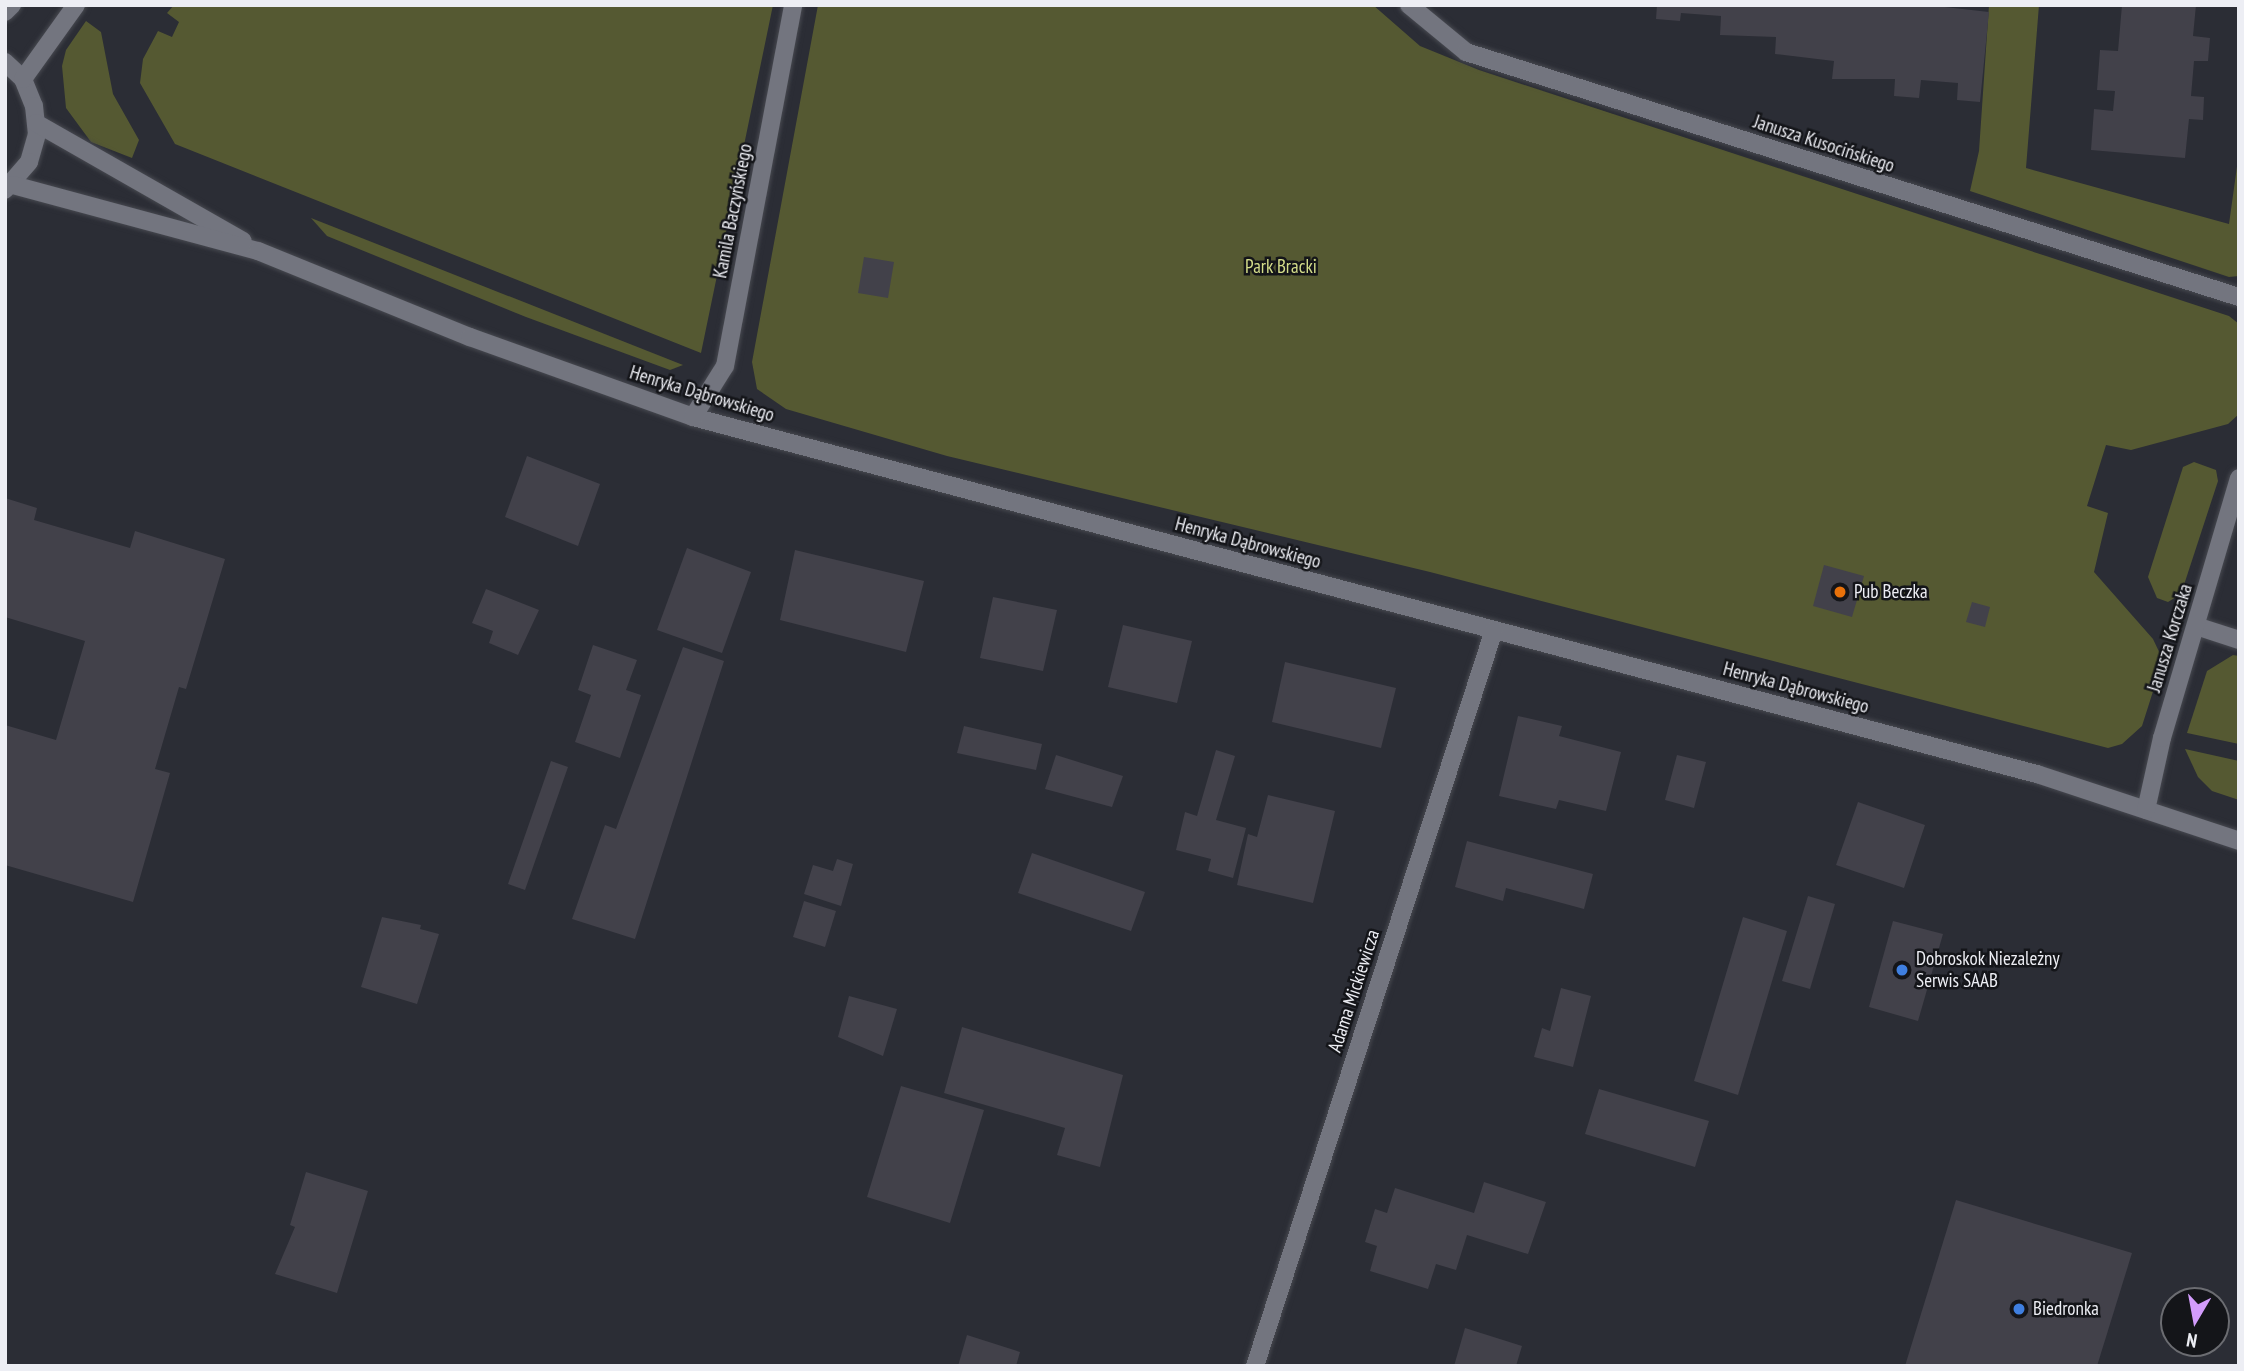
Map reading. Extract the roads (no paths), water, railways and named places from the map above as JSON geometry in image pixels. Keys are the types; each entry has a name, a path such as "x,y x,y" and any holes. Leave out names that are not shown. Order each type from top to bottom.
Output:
{"street":[{"path":"5,12 12,5"},
{"path":"23,79 76,5"},
{"name":"Kamila Baczyńskiego","path":"693,417 724,366 793,5"},
{"name":"Janusza Kusocińskiego","path":"1409,5 1466,52 2239,297"},
{"path":"5,62 23,79 34,106 36,123 29,162 9,188 258,251"},
{"path":"36,123 144,181 258,251"},
{"name":"Henryka Dąbrowskiego","path":"258,251 470,337 693,417 2037,774 2239,841"},
{"name":"Janusza Korczaka","path":"2146,810 2162,737 2239,478"},
{"path":"2196,626 2239,640"},
{"name":"Adama Mickiewicza","path":"1255,1366 1494,630"}],"place":[{"name":"Pub Beczka","path":"1840,592"},
{"name":"Dobroskok Niezależny Serwis SAAB","path":"1902,970"},
{"name":"Biedronka","path":"2019,1309"}],"park label":[{"name":"Park Bracki","path":"1281,267"}]}
